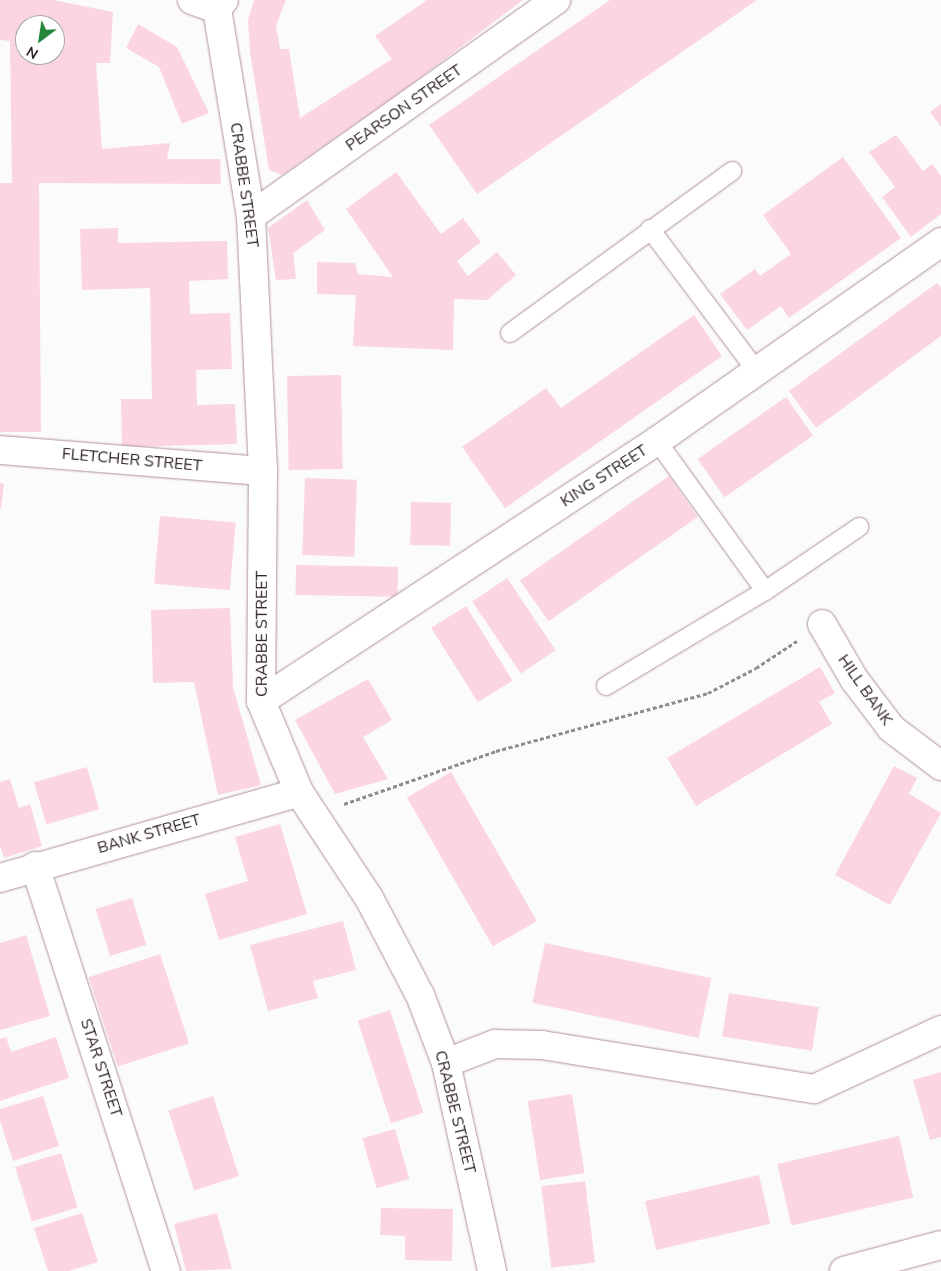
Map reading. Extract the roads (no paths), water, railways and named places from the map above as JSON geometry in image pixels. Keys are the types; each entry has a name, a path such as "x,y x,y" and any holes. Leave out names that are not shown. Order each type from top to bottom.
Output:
{"street":[{"path":"192,0 221,4"},
{"name":"PEARSON STREET","path":"251,216 556,0"},
{"name":"CRABBE STREET","path":"221,4 251,216 263,471 261,701 304,799 369,898 420,994 446,1064 492,1271"},
{"name":"KING STREET","path":"261,701 658,441 756,370 941,242"},
{"name":"FLETCHER STREET","path":"0,450 263,471"},
{"name":"HILL BANK","path":"822,624 854,679 891,728 941,766"},
{"name":"BANK STREET","path":"0,878 35,866 304,799"},
{"name":"STAR STREET","path":"35,866 166,1271"},
{"path":"446,1064 494,1044 542,1045 814,1089 941,1030"},
{"path":"844,1271 941,1245"}],"lane":[{"path":"510,333 732,171"},
{"path":"650,229 756,370"},
{"path":"658,441 766,591"},
{"path":"606,686 766,591 859,528"}]}
